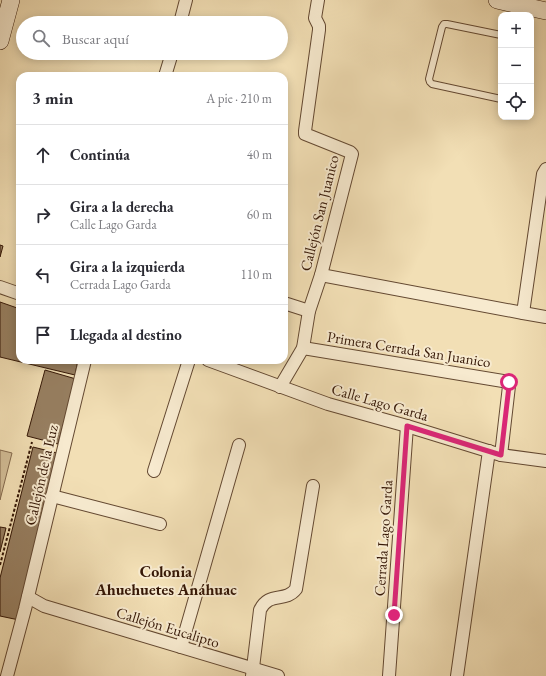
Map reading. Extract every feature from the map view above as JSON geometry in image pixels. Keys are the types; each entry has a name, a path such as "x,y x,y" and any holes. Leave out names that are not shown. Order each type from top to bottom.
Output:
{"street":[{"path":"0,41 11,0"},
{"path":"182,16 186,0"},
{"name":"Callejón San Juanico","path":"280,387 303,348 309,311 321,275 352,154 305,134 319,30 315,18 318,0"},
{"path":"497,0 526,9 546,11"},
{"path":"166,72 170,60"},
{"path":"523,313 545,172"},
{"path":"321,275 546,317"},
{"path":"0,287 16,293"},
{"path":"288,304 309,311"},
{"name":"Primera Cerrada San Juanico","path":"303,348 509,382 495,453"},
{"name":"Callejón de la Luz","path":"7,676 28,597 84,364"},
{"path":"154,471 188,364"},
{"name":"Calle Lago Garda","path":"219,364 328,404 495,453 546,461"},
{"name":"Cerrada Lago Garda","path":"390,676 407,426"},
{"path":"181,647 239,445"},
{"path":"457,676 495,453"},
{"path":"252,672 260,610 263,604 267,600 292,594 296,589 313,486"},
{"path":"52,496 160,524"},
{"name":"Callejón Eucalipto","path":"28,597 44,606 181,647 252,672 278,676"}],"lane":[{"path":"498,34 444,24 429,79 432,84 498,98"}],"path":[{"path":"0,565 32,442"}],"shaded area":[{"path":"0,450 12,453 0,500"}],"building":[{"path":"0,245 3,246 0,257"},
{"path":"0,302 16,308 16,361 0,357"},
{"path":"29,364 77,364 75,375"},
{"path":"45,370 76,379 58,444 27,436"},
{"path":"33,447 61,454 19,620 0,616 0,578"},
{"path":"0,527 6,528 0,552"}],"district":[{"name":"Colonia Ahuehuetes Anáhuac","path":"166,580"}],"route":[{"path":"394,615 407,426 501,455 509,382"}]}
